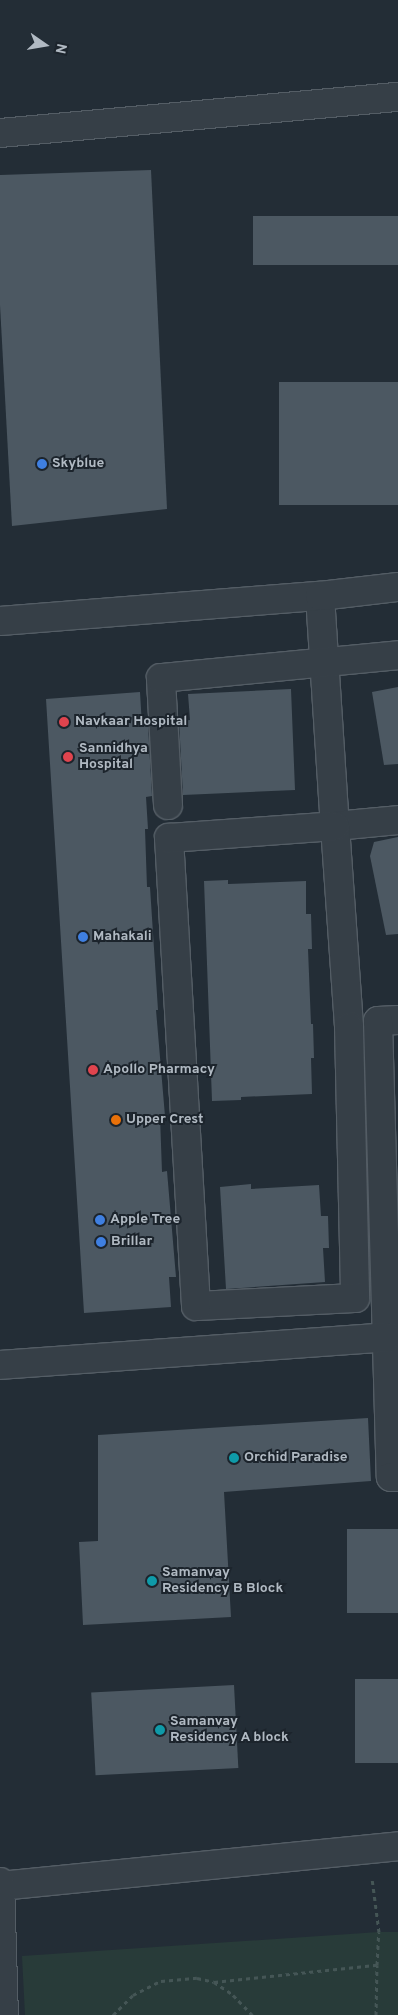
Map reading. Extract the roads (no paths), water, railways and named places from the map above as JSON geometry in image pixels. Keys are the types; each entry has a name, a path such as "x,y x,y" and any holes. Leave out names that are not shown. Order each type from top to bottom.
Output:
{"street":[{"path":"0,133 398,96"},
{"path":"0,621 320,596 398,587"},
{"path":"320,596 335,826 349,1027 354,1298 196,1306 169,838 335,826 398,820"},
{"path":"168,805 161,678 325,664 398,655"},
{"path":"398,1020 378,1021 390,1172 392,1477 398,1477"},
{"path":"0,1365 391,1344"},
{"path":"4,2015 0,1884 398,1846"}],"place":[{"name":"Skyblue","path":"42,464"},
{"name":"Navkaar Hospital","path":"64,722"},
{"name":"Sannidhya Hospital","path":"68,757"},
{"name":"Mahakali","path":"83,937"},
{"name":"Apollo Pharmacy","path":"93,1070"},
{"name":"Upper Crest","path":"116,1120"},
{"name":"Apple Tree","path":"100,1220"},
{"name":"Brillar","path":"101,1242"},
{"name":"Orchid Paradise","path":"234,1458"},
{"name":"Samanvay Residency B Block","path":"152,1581"},
{"name":"Samanvay Residency A block","path":"160,1730"}]}
